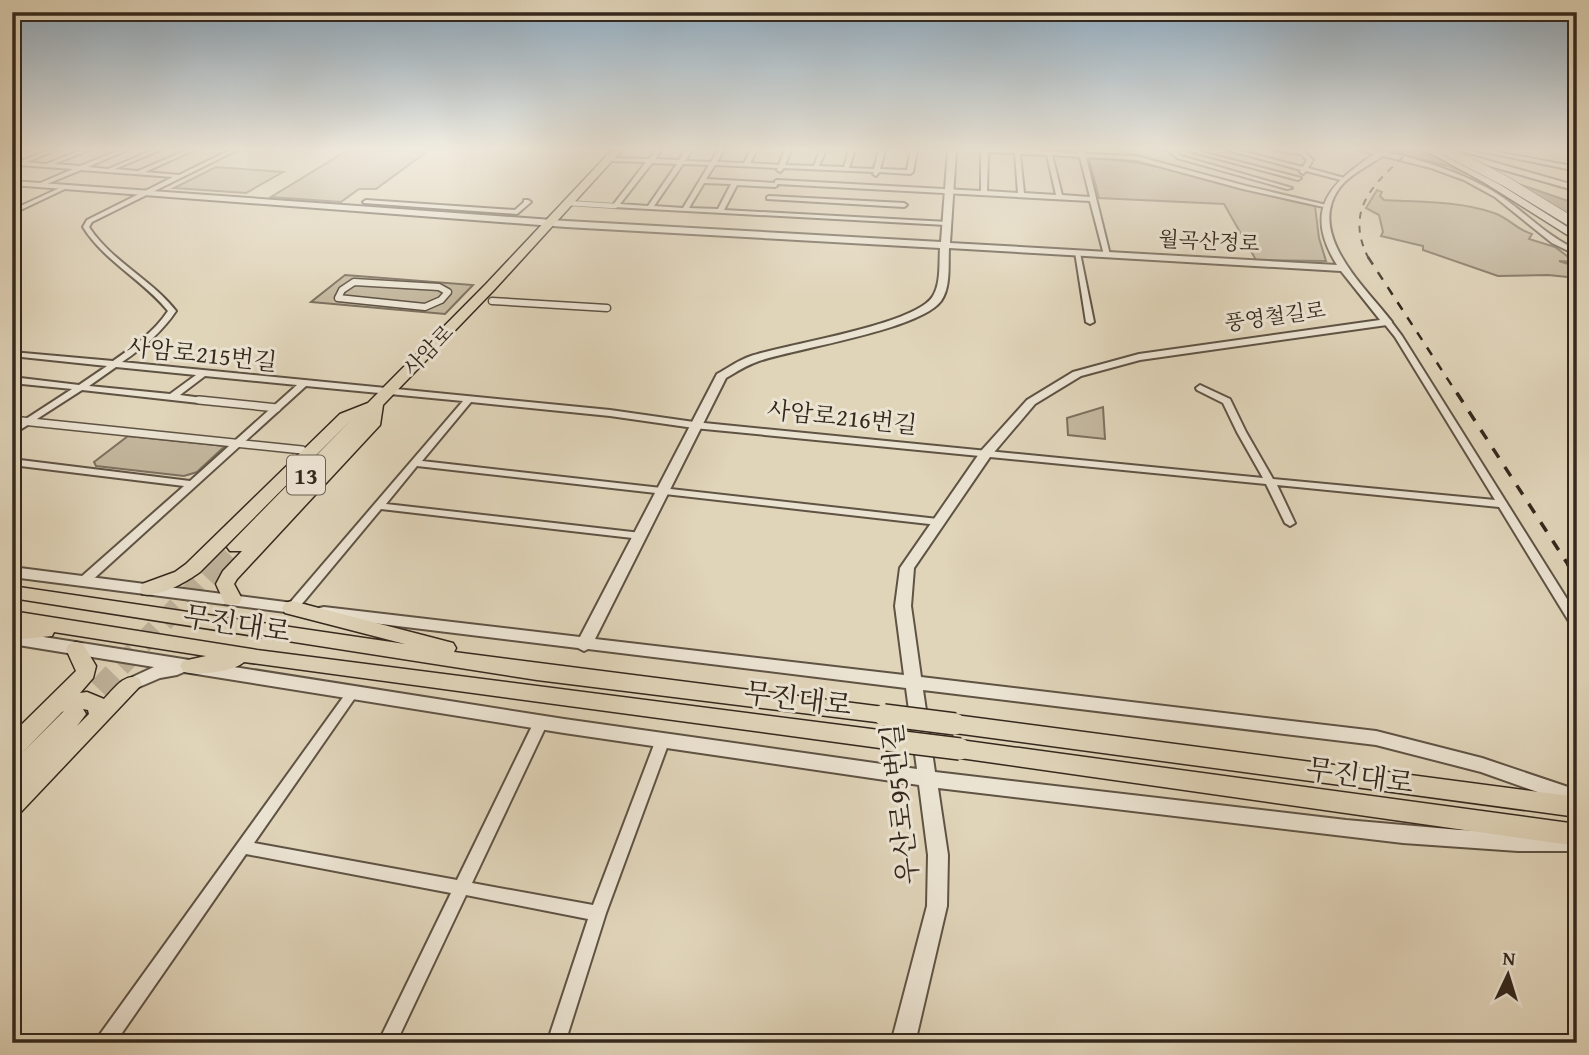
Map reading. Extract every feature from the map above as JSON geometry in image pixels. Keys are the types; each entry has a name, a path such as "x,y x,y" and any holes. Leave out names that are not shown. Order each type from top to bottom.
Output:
{"main road":[{"name":"사암로","path":"382,397 572,199"},
{"path":"1516,199 1577,238"},
{"path":"1535,199 1577,225"},
{"path":"204,557 208,563 231,567 239,555 375,422 382,397"},
{"path":"149,589 183,576 345,417 382,397"},
{"path":"232,599 225,584 239,555"},
{"name":"무진대로","path":"12,592 537,671 1577,807"},
{"path":"292,608 537,671"},
{"name":"무진대로","path":"12,618 80,639 257,657 960,749 1577,835"},
{"path":"12,778 66,709 86,673 80,639 15,639"},
{"path":"190,666 257,657"},
{"path":"12,806 132,684"},
{"path":"12,749 66,709 87,700 97,705 100,716"}],"street":[{"path":"12,212 40,199"},
{"name":"월곡산정로","path":"114,364 159,330 168,321 172,311 153,287 93,239 86,227 94,216 130,199"},
{"name":"월곡산정로","path":"229,199 551,223 1344,268"},
{"path":"615,206 620,199"},
{"path":"650,208 656,199"},
{"path":"685,210 691,199"},
{"path":"720,212 727,199"},
{"path":"761,214 768,199"},
{"path":"793,199 904,205"},
{"path":"902,221 905,199"},
{"path":"584,645 717,381 735,366 923,312 940,293 947,199"},
{"path":"1093,199 1107,254"},
{"path":"1293,199 1328,206 1331,199"},
{"path":"1500,199 1550,241 1576,253"},
{"path":"366,202 517,212 528,202 526,201"},
{"path":"568,204 946,223"},
{"name":"풍영철길로","path":"913,682 903,606 907,568 985,454 1031,402 1058,384 1101,366 1139,358 1387,323 1344,268 1329,239 1326,221 1328,206"},
{"path":"1077,253 1090,322"},
{"path":"354,282 364,282 439,287 448,292 446,295 442,300 425,307 348,300 338,298 337,295 354,282"},
{"path":"492,301 607,308"},
{"path":"1387,323 1398,336 1577,625"},
{"name":"사암로215번길","path":"12,354 302,385 382,397"},
{"path":"12,432 114,364"},
{"path":"172,397 202,374"},
{"path":"12,380 277,408"},
{"path":"85,580 302,385"},
{"path":"1199,388 1227,401 1248,448 1272,482 1290,523"},
{"name":"사암로216번길","path":"382,397 469,399 985,454"},
{"path":"292,608 469,399"},
{"path":"12,420 302,450"},
{"path":"985,454 1502,504"},
{"path":"12,462 193,485"},
{"path":"415,463 939,522"},
{"path":"379,506 641,536"},
{"name":"무진대로","path":"12,572 584,645 1376,738 1482,765 1577,798"},
{"name":"무진대로","path":"80,639 190,666 540,724 928,780 1413,836 1523,843 1577,843"},
{"path":"132,684 157,672 190,666"},
{"name":"우산로95번길","path":"903,1043 937,906 938,855 913,682"},
{"path":"104,1043 353,692"},
{"path":"387,1043 540,724"},
{"path":"556,1043 598,913 663,742"},
{"path":"242,847 598,913"}],"shaded area":[{"path":"302,199 345,199 341,202"},
{"path":"1125,199 1284,199 1315,206 1319,238 1326,261 1256,260 1224,204"},
{"path":"1371,199 1383,199 1453,204 1481,209 1499,215 1532,234 1529,239 1555,247 1575,262 1559,261 1577,267 1577,278 1548,275 1498,276 1423,250 1423,246 1381,236 1383,232 1379,215 1366,208"},
{"path":"1530,199 1563,199 1577,204 1577,218"},
{"path":"345,275 473,285 445,314 311,302"},
{"path":"1103,407 1105,439 1068,435 1067,418"},
{"path":"128,436 225,446 197,472 184,476 96,466 94,462"}],"tunnel":[{"path":"219,564 236,547"},
{"path":"77,711 219,564"}],"railway":[{"path":"1366,199 1359,225 1369,258"},
{"path":"1369,258 1458,395"},
{"path":"1457,393 1569,566"},
{"path":"1568,564 1577,578"}]}
